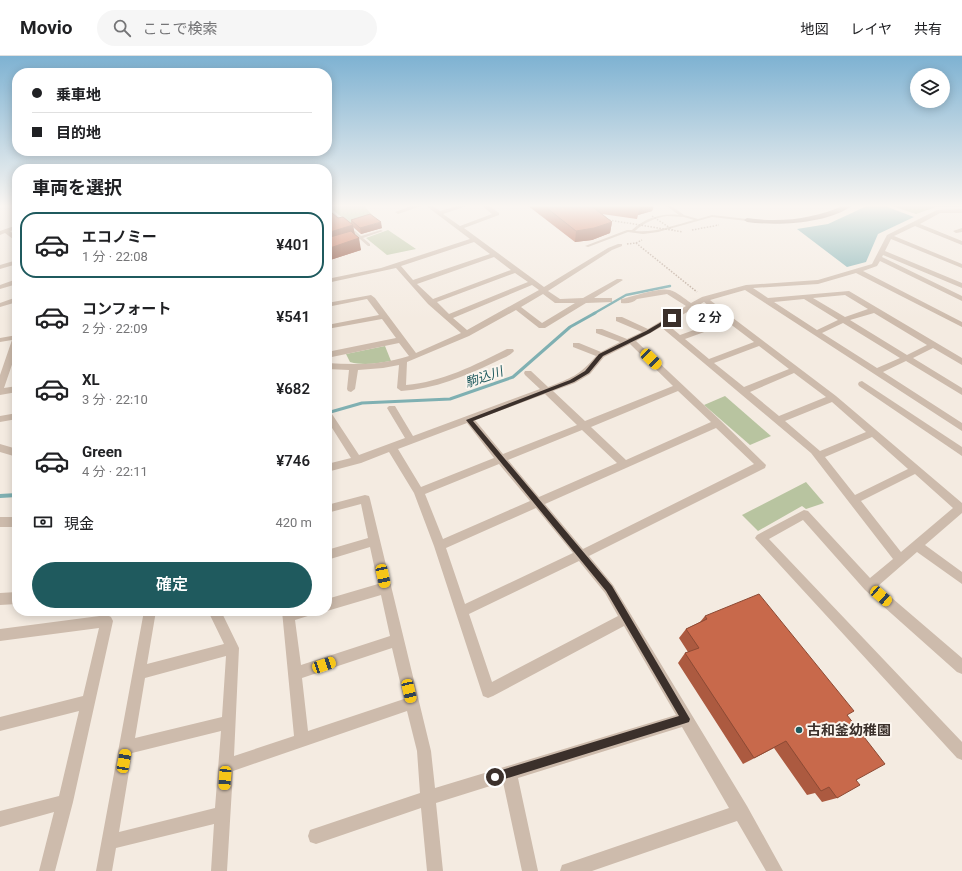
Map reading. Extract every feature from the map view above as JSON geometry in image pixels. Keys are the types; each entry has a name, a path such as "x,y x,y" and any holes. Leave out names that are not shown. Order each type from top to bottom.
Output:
{"street":[{"path":"332,279 382,270 466,243"},
{"path":"479,243 558,301 609,300"},
{"path":"332,467 392,448 572,381 587,372 601,355 648,332 691,306 706,299 746,287 818,282 875,265 887,243"},
{"path":"907,243 962,266"},
{"path":"332,366 354,367 378,365 403,361 414,357 466,334 544,290 610,249 620,245"},
{"path":"412,283 495,254"},
{"path":"881,255 962,286"},
{"path":"881,255 962,299"},
{"path":"0,267 12,263"},
{"path":"397,265 412,283 466,334"},
{"path":"431,302 516,270"},
{"path":"858,271 962,325"},
{"path":"516,306 542,326 619,280"},
{"path":"448,317 534,282"},
{"path":"0,287 12,283"},
{"path":"746,287 962,428"},
{"path":"624,301 632,300 635,297 668,292 691,306"},
{"path":"767,300 846,293 962,362"},
{"path":"332,303 368,297 372,300 414,357"},
{"path":"806,297 962,392"},
{"path":"706,299 730,320 833,398 962,508 870,586"},
{"path":"0,305 12,301"},
{"path":"816,333 844,320 874,310"},
{"path":"332,326 384,316"},
{"path":"619,319 648,332"},
{"path":"680,338 730,320"},
{"path":"662,324 744,391 818,456 901,560"},
{"path":"461,612 581,555 761,465 680,387 629,341 599,331"},
{"path":"0,340 12,339"},
{"path":"332,354 401,340"},
{"path":"709,362 760,343"},
{"path":"576,345 601,355"},
{"path":"876,372 934,345"},
{"path":"403,361 401,388 415,388 477,368 510,351"},
{"path":"0,365 12,363"},
{"path":"0,387 12,365"},
{"path":"351,389 354,367"},
{"path":"744,391 796,369"},
{"path":"528,373 624,464"},
{"path":"862,384 962,452"},
{"path":"419,492 680,387"},
{"path":"0,392 12,390"},
{"path":"778,420 833,398"},
{"path":"392,408 411,440"},
{"path":"0,419 12,417"},
{"path":"469,420 609,589 775,871"},
{"path":"332,421 357,460"},
{"path":"440,546 538,504 718,423"},
{"path":"818,456 874,432"},
{"path":"0,448 12,452"},
{"path":"392,448 419,492 440,546 488,691 626,618"},
{"path":"854,500 917,469"},
{"path":"332,508 365,499 424,751 435,871"},
{"path":"962,667 870,586 804,514 761,538 962,753"},
{"path":"0,522 12,522"},
{"path":"332,554 375,541"},
{"path":"918,546 962,579"},
{"path":"332,604 385,588"},
{"path":"0,599 12,598"},
{"path":"104,871 149,616"},
{"path":"217,616 233,648 219,871"},
{"path":"288,616 302,740"},
{"path":"0,635 107,620 65,802 47,871"},
{"path":"295,674 397,640"},
{"path":"139,673 233,648"},
{"path":"0,724 88,702"},
{"path":"226,766 412,703"},
{"path":"316,836 428,798 686,719"},
{"path":"126,748 229,722"},
{"path":"509,773 530,871"},
{"path":"0,819 65,802"},
{"path":"568,871 741,812"},
{"path":"109,842 222,814"}],"lane":[{"path":"588,246 597,243"}],"path":[{"path":"636,243 706,299"},
{"path":"620,245 636,243"}],"green space":[{"path":"372,243 407,243 416,249 387,255"},
{"path":"385,346 391,361 360,364 350,362 346,354"},
{"path":"725,396 771,436 750,445 704,405"},
{"path":"806,482 824,503 806,509 802,506 758,531 742,515"}],"water":[{"path":"815,243 874,243 866,262 847,267"}],"building":[{"path":"332,243 344,243 332,247"},
{"path":"759,594 854,711 847,715 885,764 856,780 860,785 837,798 829,787 821,791 786,741 754,758 685,653 699,648 686,629 707,619 705,616"}],"waterway":[{"name":"駒込川","path":"593,314 626,295 670,286"},
{"name":"駒込川","path":"332,412 362,403 450,399 513,377 570,327 595,313"},
{"name":"駒込川","path":"0,496 12,495"}],"place":[{"name":"古和釜幼稚園","path":"799,730"}],"route":[{"path":"495,777 686,719 609,589 469,420 572,381 587,372 601,355 631,341 672,318"}]}
